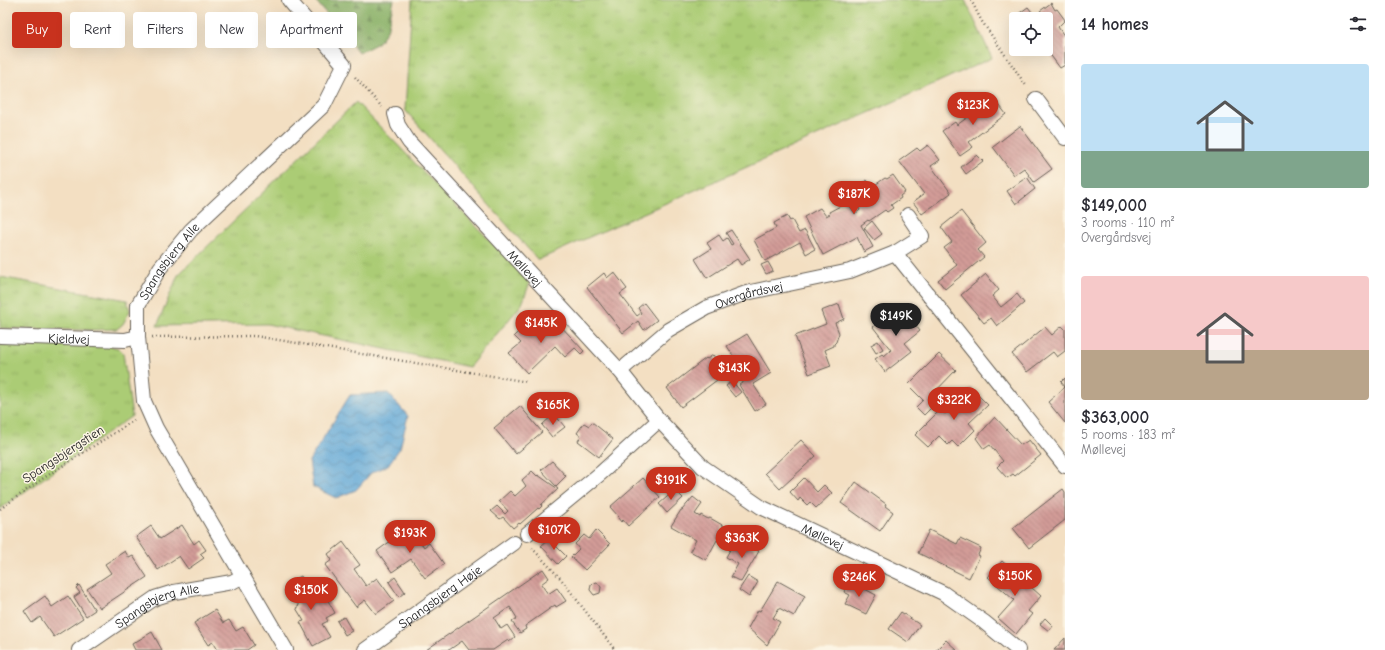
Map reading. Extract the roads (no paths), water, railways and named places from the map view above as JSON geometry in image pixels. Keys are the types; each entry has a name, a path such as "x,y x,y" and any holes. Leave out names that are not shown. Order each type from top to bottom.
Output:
{"street":[{"name":"Spangsbjerg Alle","path":"286,650 156,428 144,401 138,337 138,305 160,268 191,230 324,105 344,65 289,0"},
{"path":"1036,99 1065,138"},
{"name":"Møllevej","path":"395,114 398,125 409,142 620,371 659,420 703,467 761,507 943,593 984,622 1018,650"},
{"name":"Overgårdsvej","path":"620,371 668,330 706,308 746,293 850,271 895,252 922,236 908,215"},
{"path":"895,252 1065,466"},
{"name":"Kjeldvej","path":"0,336 125,340 138,337"},
{"path":"528,540 659,420"},
{"name":"Spangsbjerg Høje","path":"365,650 514,543"},
{"name":"Spangsbjerg Alle","path":"78,650 155,598 174,592 232,582 243,576"}],"water":[{"path":"388,393 408,416 400,448 388,465 371,473 356,490 336,498 313,487 309,461 350,395"}]}
